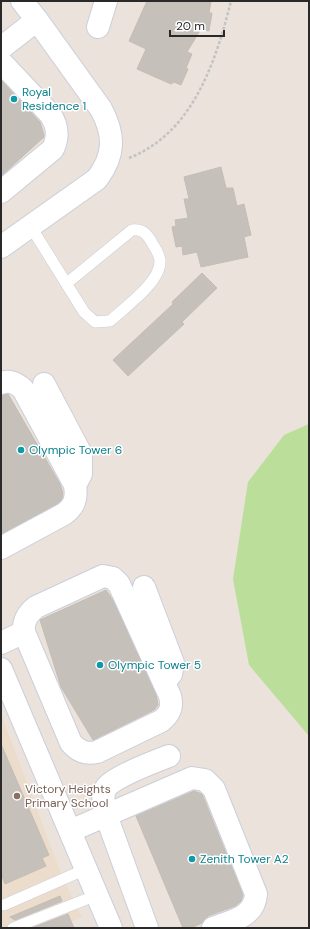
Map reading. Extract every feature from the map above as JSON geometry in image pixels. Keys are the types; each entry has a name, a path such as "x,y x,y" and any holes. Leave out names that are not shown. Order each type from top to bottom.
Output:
{"street":[{"path":"1,247 96,179 106,166 110,152 111,137 108,122 101,109 22,1"},
{"path":"98,27 106,1"},
{"path":"1,48 37,20"},
{"path":"1,62 50,114 58,131 57,140 52,149 1,192"},
{"path":"1,383 11,382 18,384 23,389 75,485 76,497 71,509 64,514 1,548"},
{"path":"44,384 81,454 81,474 75,485"},
{"path":"108,576 113,578 119,584 164,682 172,703 167,716 161,721 92,753 80,751 75,748 69,738 24,632 23,626 27,615 36,607 99,578 108,576"},
{"path":"144,587 173,663 171,674 164,682"},
{"path":"1,643 24,632"},
{"path":"1,668 38,752 111,928"},
{"path":"38,752 69,738"},
{"path":"147,928 106,815 103,799 104,792 110,782 169,756"},
{"path":"70,831 192,778 205,780 214,789 256,894 253,908 248,914 213,928"}],"lane":[{"path":"31,227 89,318 95,322 110,321 153,281 160,267 160,259 148,235 143,231 132,230 68,283"},
{"path":"4,905 86,869"},
{"path":"13,928 97,895"}],"path":[{"path":"106,166 132,156 156,142 177,124 194,102 207,77 222,40 231,1"}],"shaded area":[{"name":"Victory Heights Primary School","path":"1,714 63,879 82,917 57,928 1,928"}],"green space":[{"path":"309,424 309,736 249,665 233,579 248,482 284,435"}],"building":[{"path":"147,1 211,1 209,13 212,13 209,31 201,29 187,52 192,54 186,68 188,69 181,85 174,82 171,84 137,69 146,49 129,41"},
{"name":"Royal Residence 1","path":"1,80 40,122 44,137 1,176"},
{"path":"221,167 226,188 233,188 237,206 244,204 251,235 244,237 248,257 201,267 197,252 183,255 182,246 176,247 172,227 176,226 175,220 188,218 184,199 189,199 184,177"},
{"path":"202,273 217,288 182,322 184,324 128,376 113,360 173,304 172,302"},
{"name":"Olympic Tower 6","path":"8,394 60,484 63,493 62,499 57,504 1,534 1,395"},
{"name":"Olympic Tower 5","path":"106,590 113,600 156,694 158,705 154,710 93,740 61,687 40,620"},
{"path":"1,744 49,855 42,858 46,866 5,884 1,874"},
{"name":"Zenith Tower A2","path":"194,791 202,794 243,895 241,901 235,906 208,916 202,923 191,928 183,928 136,816"},
{"path":"60,896 62,901 15,920 10,917"},
{"path":"68,914 74,928 32,928"}],"place":[{"name":"Royal Residence 1","path":"14,99"},
{"name":"Olympic Tower 6","path":"21,450"},
{"name":"Olympic Tower 5","path":"100,665"},
{"name":"Victory Heights Primary School","path":"17,796"},
{"name":"Zenith Tower A2","path":"192,859"}]}
